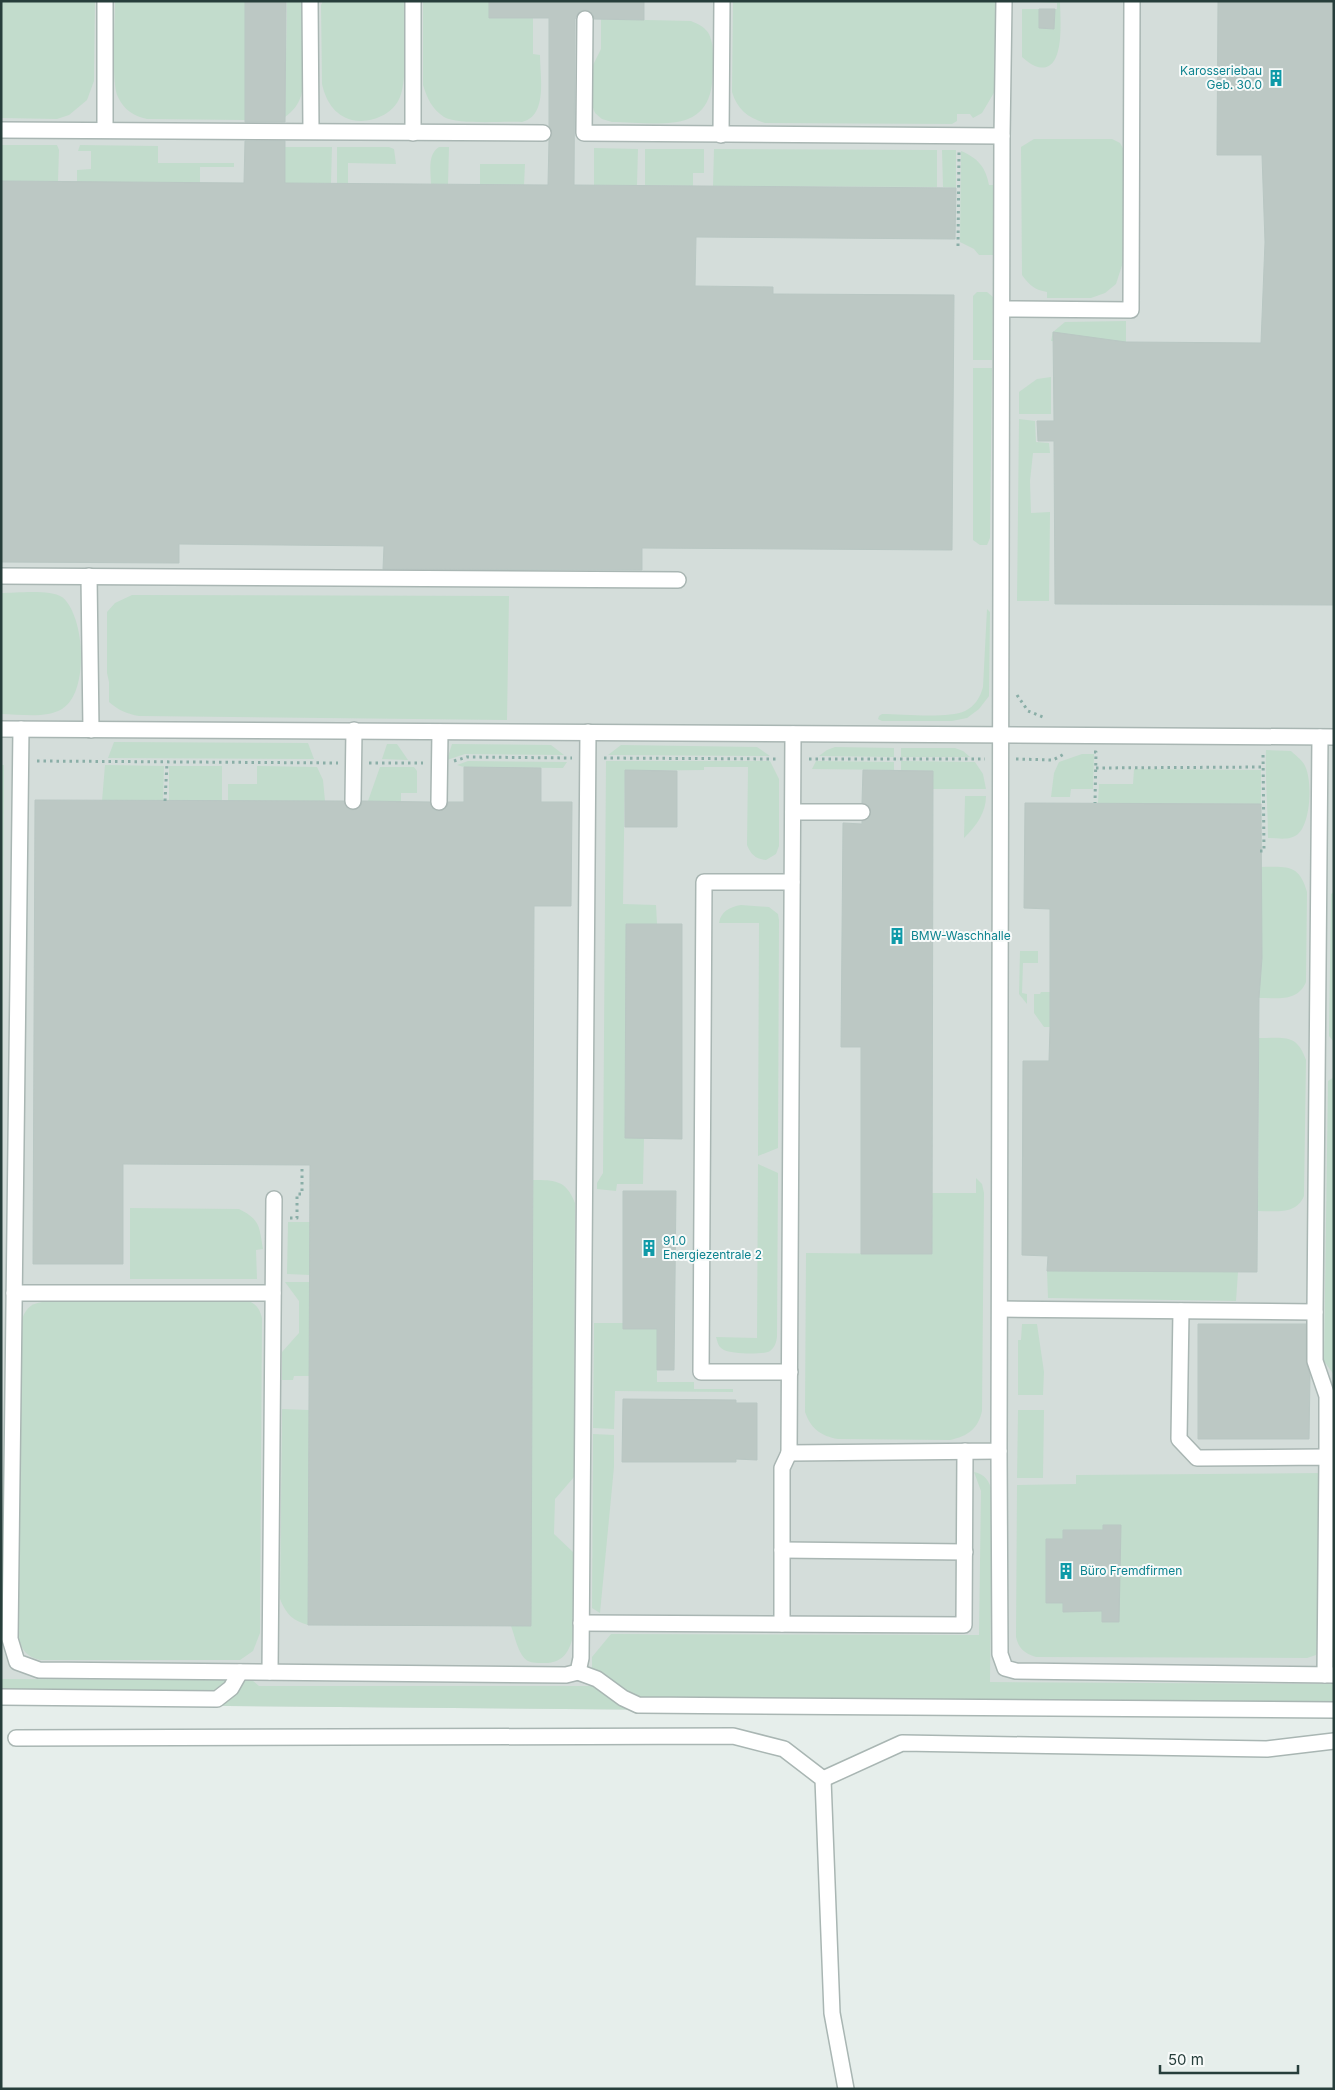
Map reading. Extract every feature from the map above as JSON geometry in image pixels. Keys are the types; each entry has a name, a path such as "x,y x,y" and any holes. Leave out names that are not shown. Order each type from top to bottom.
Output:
{"lane":[{"path":"105,1 105,130"},
{"path":"310,1 310,132"},
{"path":"413,1 413,133"},
{"path":"721,135 722,1"},
{"path":"1,729 354,730 440,732 588,732 793,734 1001,735 1263,736 1327,737 1315,1361 1327,1396 1329,1675 1016,1671 1005,1668 1000,1654 999,1451 1001,735 1003,309 1002,136 1004,1"},
{"path":"1003,309 1131,310 1132,1"},
{"path":"585,19 584,133 1002,136"},
{"path":"1,130 543,133"},
{"path":"1,576 678,580"},
{"path":"89,576 91,730"},
{"path":"21,729 10,1639 17,1662 39,1670 566,1675 578,1672 598,1679 624,1698 638,1705 1334,1710"},
{"path":"353,802 354,730"},
{"path":"439,802 440,732"},
{"path":"578,1672 581,1658 588,732"},
{"path":"782,1624 782,1468 789,1453 793,734"},
{"path":"793,812 862,812"},
{"path":"790,1372 701,1372 704,882 792,882"},
{"path":"270,1672 274,1199"},
{"path":"14,1293 273,1293"},
{"path":"1000,1309 1315,1312"},
{"path":"1181,1311 1179,1439 1197,1458 1327,1457"},
{"path":"789,1453 999,1451"},
{"path":"581,1623 964,1625 965,1452"},
{"path":"782,1550 965,1552"},
{"path":"1,1697 217,1699 231,1688 240,1672"},
{"path":"16,1738 734,1736 784,1749 823,1779"},
{"path":"823,1779 902,1743 1267,1749 1334,1741"},
{"path":"823,1779 832,2013 846,2089"}],"path":[{"path":"958,246 959,147"},
{"path":"1016,690 1028,711 1035,716 1049,718"},
{"path":"1260,851 1264,851 1263,736"},
{"path":"165,801 167,762"},
{"path":"1096,768 1263,768"},
{"path":"285,1218 297,1218 297,1194 302,1194 302,1165"}],"shaded area":[{"path":"1,1 1334,1 1334,1716 1,1704"}],"green space":[{"path":"1,1 95,1 94,81 87,100 69,115 57,119 1,118"},
{"path":"115,1 245,1 245,120 147,119 126,109 120,102 116,90 114,51"},
{"path":"287,1 300,1 302,6 304,64 301,96 295,108 285,117"},
{"path":"323,1 404,1 405,65 402,89 397,103 380,117 366,121 346,118 336,111 326,96 322,84 321,5"},
{"path":"423,1 489,1 490,18 533,18 533,54 540,55 541,94 536,112 530,118 522,122 459,121 444,117 433,107 423,85"},
{"path":"733,1 996,1 995,91 982,113 973,118 970,114 957,114 957,121 952,124 765,123 759,121 740,108 732,92"},
{"path":"1023,1 1060,1 1060,44 1057,55 1052,63 1045,67 1035,66 1022,57 1022,9 1039,9 1039,28 1054,29 1057,3"},
{"path":"601,19 691,21 705,29 709,34 712,44 713,69 710,94 702,109 688,119 671,123 612,122 602,119 595,113 592,105 592,67 601,49"},
{"path":"1034,139 1112,139 1120,143 1125,152 1125,256 1116,284 1105,293 1091,298 1047,298 1047,292 1039,290 1027,282 1022,275 1021,147"},
{"path":"1,145 57,145 59,150 58,181 1,181"},
{"path":"80,145 158,146 158,163 234,163 234,167 200,167 200,182 77,182 77,170 91,169 91,151 78,151"},
{"path":"285,147 332,147 331,183 285,183"},
{"path":"337,147 389,147 394,149 396,164 348,163 348,183 337,183"},
{"path":"439,147 449,147 448,184 431,184 431,159 435,150"},
{"path":"594,148 638,149 637,185 594,185"},
{"path":"645,149 704,149 704,173 693,173 693,186 645,185"},
{"path":"714,149 937,150 937,187 713,186"},
{"path":"942,150 956,150 956,188 943,187"},
{"path":"961,151 977,160 986,174 989,185 994,185 993,255 979,255 974,249 960,242"},
{"path":"480,164 525,164 524,185 480,184"},
{"path":"977,292 987,292 993,297 992,360 973,360 973,296"},
{"path":"1126,321 1126,342 1051,341 1053,332 1065,322"},
{"path":"973,368 992,368 990,538 987,545 980,545 973,540"},
{"path":"1051,377 1051,414 1019,414 1019,392 1037,379"},
{"path":"1019,419 1035,421 1036,442 1049,443 1050,453 1033,453 1030,481 1031,513 1050,512 1049,601 1017,601"},
{"path":"1,593 50,593 62,597 70,606 76,620 79,636 80,671 77,687 71,700 62,709 40,715 1,714"},
{"path":"132,595 509,596 507,720 139,716 127,713 109,702 107,612 115,603"},
{"path":"987,609 990,612 989,696 979,709 967,718 952,721 882,721 878,719 882,714 948,715 965,711 974,704 979,698 983,687"},
{"path":"114,742 308,743 314,759 108,758"},
{"path":"387,744 397,744 408,760 382,759"},
{"path":"452,744 551,745 564,755 465,754 447,760"},
{"path":"621,745 757,747 770,756 608,755"},
{"path":"835,747 894,748 894,757 819,756"},
{"path":"901,748 955,748 963,751 970,757 901,757"},
{"path":"1266,750 1291,751 1303,762 1307,771 1309,800 1306,820 1298,834 1291,838 1268,838"},
{"path":"1082,754 1094,754 1093,789 1071,789 1070,797 1051,797 1054,773 1059,762"},
{"path":"468,761 567,762 563,768 464,767 457,765"},
{"path":"606,761 770,761 779,779 779,846 776,854 766,860 754,856 747,845 748,767 704,767 704,770 625,771 623,904 656,905 657,924 626,924 625,1138 644,1138 643,1184 617,1184 616,1191 597,1189 597,1183 603,1173"},
{"path":"816,761 894,762 894,770 812,769"},
{"path":"901,761 975,762 983,774 986,789 933,789 933,771 901,770"},
{"path":"1,765 4,765 1,1281"},
{"path":"105,765 164,766 163,801 102,801"},
{"path":"169,766 222,766 222,801 169,801"},
{"path":"257,766 317,767 323,780 325,801 228,801 228,784 257,784"},
{"path":"380,767 414,767 417,771 417,793 401,793 401,802 368,801"},
{"path":"1134,769 1261,770 1261,804 1098,803 1099,784 1133,784"},
{"path":"965,796 986,796 986,802 979,819 964,838"},
{"path":"1260,867 1284,867 1295,871 1304,883 1307,892 1306,982 1298,993 1286,998 1259,998 1262,958"},
{"path":"1334,892 1334,1042 1329,1036 1331,894"},
{"path":"741,905 769,907 778,914 779,920 778,1148 758,1156 759,923 719,923 722,915 727,910"},
{"path":"1020,951 1038,951 1038,963 1023,963 1022,993 1027,994 1027,1004 1019,994"},
{"path":"1041,992 1050,992 1050,1027 1044,1027 1034,1013 1034,994 1040,994"},
{"path":"1259,1038 1282,1038 1294,1041 1306,1060 1304,1196 1296,1206 1285,1211 1258,1211"},
{"path":"1334,1077 1334,1375 1324,1361 1328,1081"},
{"path":"758,1164 778,1173 777,1337 776,1343 770,1351 740,1353 721,1348 716,1337 757,1338"},
{"path":"976,1178 982,1184 984,1193 982,1411 978,1423 967,1434 950,1440 838,1439 817,1431 810,1423 805,1412 806,1253 932,1254 932,1193 976,1193"},
{"path":"533,1180 548,1180 559,1183 572,1195 575,1203 574,1477 555,1499 554,1534 574,1553 573,1635 570,1647 564,1656 550,1663 528,1661 519,1650 511,1626 531,1626"},
{"path":"130,1208 239,1209 255,1221 261,1235 263,1249 256,1250 257,1279 130,1279"},
{"path":"288,1222 310,1222 310,1275 287,1274"},
{"path":"1047,1271 1238,1272 1236,1301 1048,1298"},
{"path":"285,1282 310,1282 309,1376 294,1376 293,1380 282,1380 282,1352 299,1333 299,1301"},
{"path":"241,1300 255,1305 262,1318 260,1633 253,1651 240,1660 40,1660 32,1657 26,1653 19,1639 21,1322 26,1311 34,1304 42,1302"},
{"path":"594,1323 623,1323 623,1329 674,1329 675,1335 657,1335 657,1382 694,1382 694,1389 733,1389 733,1392 615,1391 614,1429 593,1428"},
{"path":"1022,1324 1037,1324 1044,1372 1043,1395 1018,1395 1018,1340 1021,1340"},
{"path":"282,1409 309,1410 308,1625 291,1616 280,1599"},
{"path":"1018,1410 1044,1410 1043,1478 1017,1478"},
{"path":"593,1434 614,1435 614,1467 600,1613 592,1608"},
{"path":"974,1472 986,1478 992,1491 990,1682 1334,1684 1334,1716 1,1704 1,1679 252,1680 259,1686 592,1686 592,1657 611,1634 979,1635 981,1491"},
{"path":"1322,1473 1321,1645 1316,1655 1307,1658 1036,1657 1020,1648 1016,1637 1017,1485 1076,1484 1076,1475"}],"building":[{"path":"245,1 286,1 285,122 245,122"},
{"path":"489,1 644,1 644,20 594,19 593,14 586,10 580,11 575,19 574,185 956,188 955,239 696,237 695,286 773,287 773,294 954,295 952,550 642,548 642,570 383,569 384,546 179,544 179,563 1,562 1,181 244,183 245,141 285,141 285,183 548,185 549,140 552,134 549,126 549,18 489,18"},
{"path":"1218,1 1334,1 1334,605 1055,604 1054,441 1038,441 1037,421 1054,421 1053,332 1126,342 1261,343 1265,242 1262,155 1217,155"},
{"path":"1039,9 1055,9 1054,29 1039,28"},
{"path":"464,767 541,768 541,802 572,802 571,906 534,906 531,1626 308,1625 310,1165 123,1164 123,1264 33,1264 35,800 344,801 348,809 353,810 361,806 362,801 430,802 434,810 439,811 447,807 448,802 464,802"},
{"path":"625,770 677,771 677,827 625,827"},
{"name":"BMW-Waschhalle","path":"863,770 933,771 932,1254 861,1254 861,1047 841,1047 843,823 862,824 862,821 870,816 870,808 862,803"},
{"path":"1025,803 1261,804 1262,958 1259,998 1257,1272 1047,1271 1048,1256 1022,1255 1023,1061 1049,1061 1050,1027 1050,909 1024,908"},
{"path":"626,924 682,924 682,1139 625,1138"},
{"name":"91.0 Energiezentrale 2","path":"623,1191 676,1191 674,1370 657,1370 657,1329 623,1329"},
{"path":"1198,1324 1306,1324 1306,1361 1310,1375 1309,1439 1198,1439"},
{"path":"623,1399 736,1400 736,1403 757,1403 757,1460 736,1459 736,1462 622,1462"},
{"path":"1103,1525 1121,1525 1119,1622 1102,1622 1102,1611 1063,1612 1063,1603 1046,1603 1046,1539 1063,1539 1063,1530 1103,1530"}],"place":[{"name":"Karosseriebau Geb. 30.0","path":"1276,78"},
{"name":"BMW-Waschhalle","path":"897,936"},
{"name":"91.0 Energiezentrale 2","path":"649,1248"},
{"name":"Büro Fremdfirmen","path":"1066,1571"}]}
